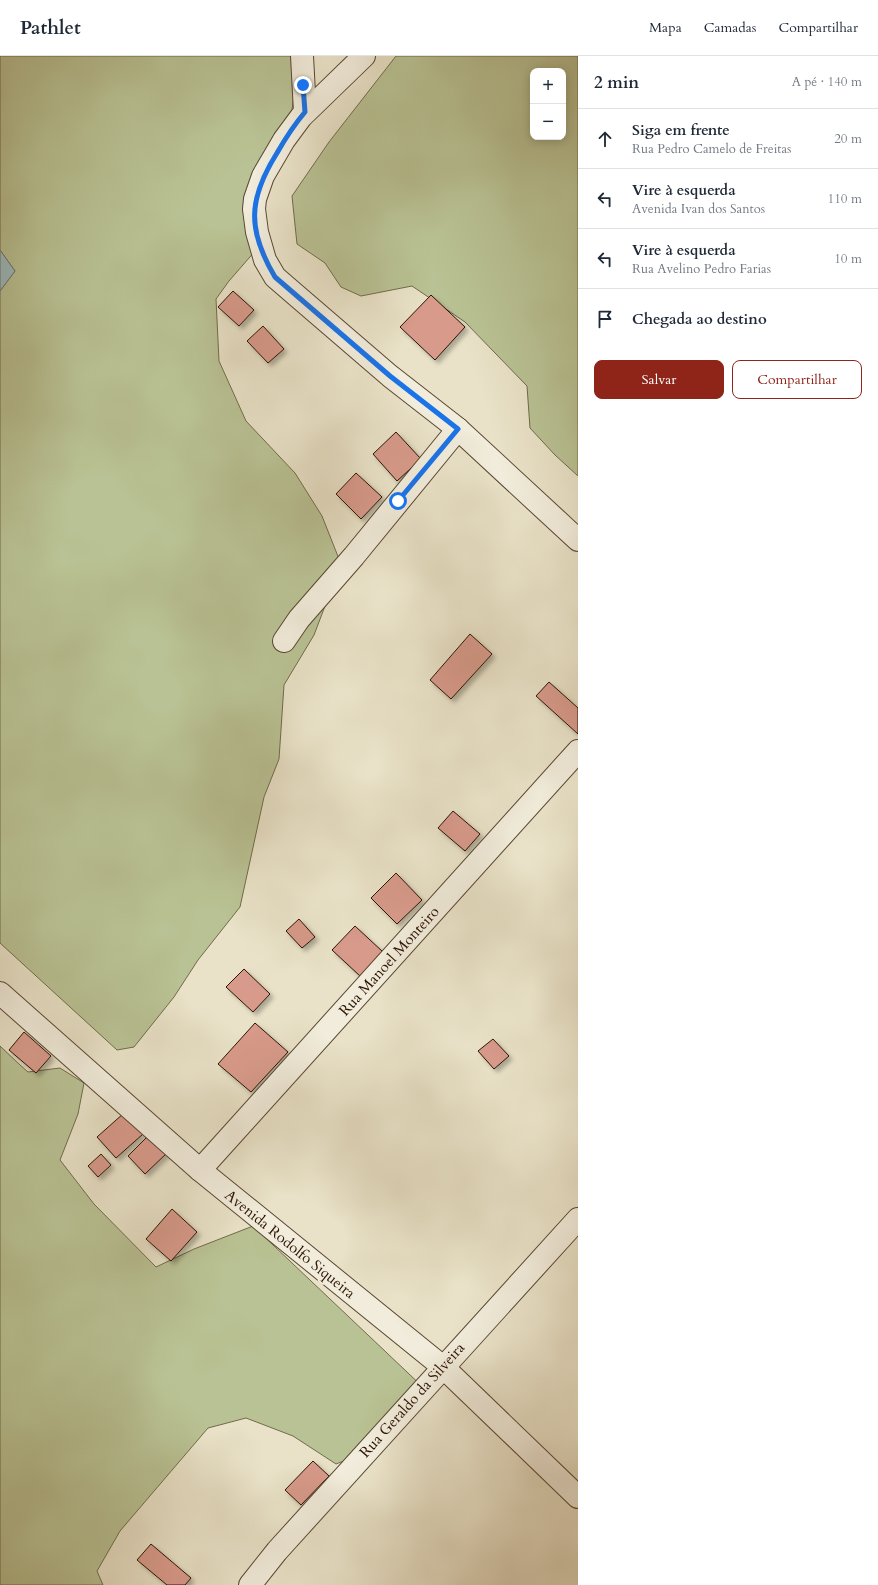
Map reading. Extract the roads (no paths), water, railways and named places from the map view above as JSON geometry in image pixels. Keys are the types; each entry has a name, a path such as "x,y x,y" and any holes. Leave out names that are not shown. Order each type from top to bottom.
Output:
{"street":[{"path":"302,56 305,112"},
{"path":"364,56 305,112 289,134 263,176 258,188 254,209 257,232 265,260 275,277 390,376 458,429 578,540"},
{"path":"284,641 299,619 354,556 458,429"},
{"name":"Rua Manoel Monteiro","path":"200,1170 578,751"},
{"name":"Avenida Rodolfo Siqueira","path":"0,993 200,1170 442,1367 578,1496"},
{"name":"Rua Geraldo da Silveira","path":"250,1585 277,1551 442,1367 578,1219"}],"water":[{"path":"0,250 15,271 0,291"}]}
